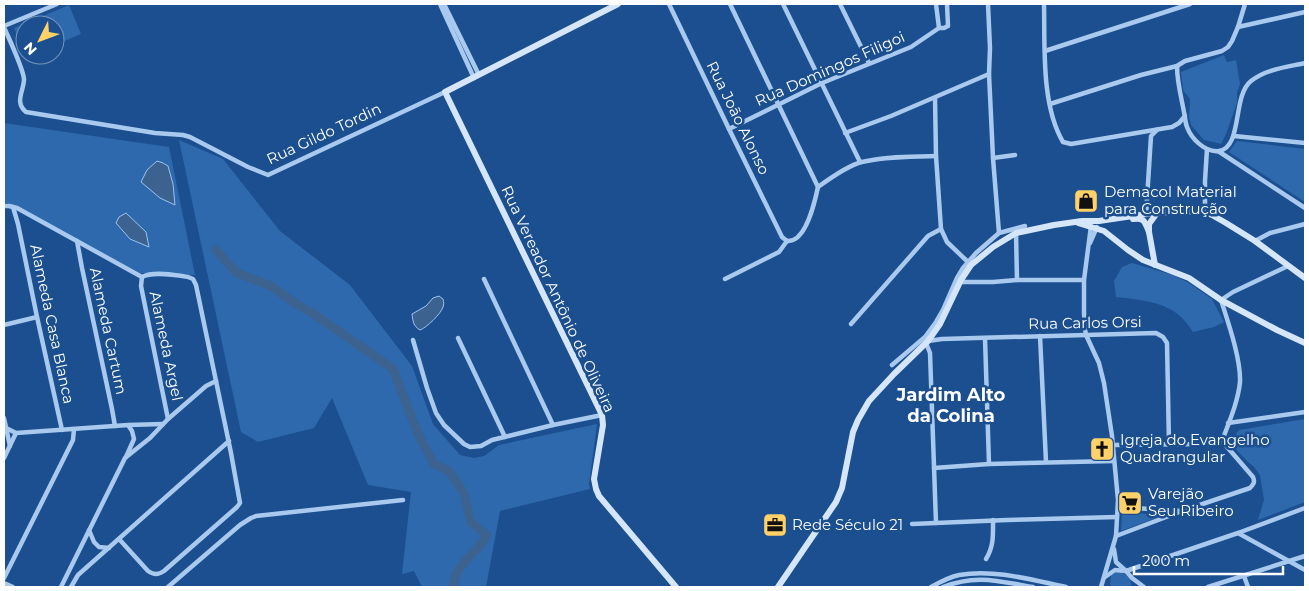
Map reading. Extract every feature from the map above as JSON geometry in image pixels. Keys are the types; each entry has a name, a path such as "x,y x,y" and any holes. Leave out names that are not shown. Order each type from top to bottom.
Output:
{"main road":[{"name":"Rua Gildo Tordin","path":"446,92 618,4"},
{"name":"Rua Vereador Antônio de Oliveira","path":"446,92 602,415 603,424 594,479 596,489 676,587"},
{"path":"1097,225 1145,217 1157,213 1205,212 1255,241 1305,278"},
{"path":"1149,232 1149,224 1157,213"},
{"path":"778,587 836,502 842,488 851,441 858,420 869,401 927,342 940,324 960,282 971,265 992,247 1016,233 1074,222 1108,225 1115,221 1145,217"},
{"path":"1145,217 1155,265"},
{"path":"1097,225 1143,260 1189,278 1221,300 1305,343"}],"street":[{"path":"4,26 57,4"},
{"path":"440,4 476,77"},
{"path":"444,4 476,77"},
{"name":"Rua João Alonso","path":"669,4 782,237 787,241"},
{"path":"730,4 818,187"},
{"path":"783,4 860,162"},
{"path":"840,4 869,64"},
{"path":"936,4 939,28"},
{"name":"Rua Domingos Filigoi","path":"729,129 822,83 911,48 939,28 948,26 947,4"},
{"path":"988,4 993,158 999,233"},
{"path":"1044,4 1047,91 1058,133 1063,142 1071,144 1172,127 1185,116"},
{"path":"1046,51 1190,4"},
{"path":"1050,104 1222,51 1232,41 1245,4"},
{"path":"1238,27 1305,12"},
{"name":"Rua Gildo Tordin","path":"4,26 22,70 24,79 20,104 26,112 155,133 183,135 268,175 446,92"},
{"path":"1218,151 1227,147 1234,136 1241,96 1244,88 1250,81 1270,71 1305,64"},
{"path":"1177,66 1177,77 1187,126 1191,134 1207,149 1218,151 1305,208"},
{"path":"845,133 935,98 989,74"},
{"path":"935,98 936,156 941,229 947,242 968,262"},
{"path":"1145,217 1151,136 1162,128"},
{"path":"1234,136 1305,143"},
{"path":"1205,212 1207,149"},
{"path":"993,158 1015,155"},
{"path":"725,280 779,252 787,241 795,239 803,231 809,219 818,187 828,180 860,162 936,156"},
{"path":"4,206 13,206 142,277 153,274 188,277 193,279 196,285 229,440 240,503 238,508 164,571 157,574 152,574 148,571 119,539"},
{"name":"Alameda Casa Blanca","path":"13,206 62,430"},
{"path":"1255,241 1270,233 1305,224"},
{"path":"1097,225 1088,249 1084,280 1084,313 1086,335 1100,363 1113,445 1119,507 1116,536 1102,587"},
{"path":"892,365 924,337 936,322 957,278 976,253 999,233 1025,226"},
{"path":"851,324 928,236 941,229"},
{"path":"1016,233 1017,280"},
{"name":"Alameda Cartum","path":"77,241 115,426"},
{"path":"1222,441 1238,394 1240,373 1221,300 1233,292 1288,266"},
{"name":"Alameda Argel","path":"142,277 141,286 168,419"},
{"path":"484,280 553,425"},
{"path":"960,282 1084,280"},
{"path":"4,325 37,317"},
{"name":"Rua Carlos Orsi","path":"927,342 942,339 1156,333 1163,337 1167,350 1169,444"},
{"path":"1040,336 1046,462"},
{"path":"458,338 505,437"},
{"path":"985,338 989,464"},
{"path":"413,340 426,388 436,413 444,425 464,444 470,447 480,446 492,440 553,425 602,415"},
{"path":"927,342 930,353 936,523"},
{"path":"125,458 150,438 168,419 206,386 216,381"},
{"path":"1228,423 1305,412"},
{"path":"4,418 10,446"},
{"path":"6,428 16,433 164,424"},
{"path":"61,587 134,438 128,425"},
{"path":"4,578 73,440 74,429"},
{"path":"4,458 16,433"},
{"path":"71,587 78,575 229,440"},
{"path":"1113,445 1199,444 1222,441"},
{"path":"1116,536 1250,488 1254,484 1253,477 1222,441"},
{"path":"934,468 989,464 1114,461"},
{"path":"169,587 240,525 256,516 403,500"},
{"path":"1119,507 1182,511"},
{"path":"1104,578 1115,570 1126,571 1305,508"},
{"path":"912,524 1117,517"},
{"path":"986,559 991,552 993,542 993,520"},
{"path":"89,530 94,542 99,547 111,547"},
{"path":"1238,533 1305,570"},
{"path":"80,549 85,544 94,542"},
{"path":"96,559 100,550 99,547"},
{"path":"1113,548 1116,562 1144,587"},
{"path":"1208,587 1305,556"},
{"path":"931,587 949,578 981,573 1016,577 1066,587"},
{"path":"1244,576 1248,587"},
{"path":"1015,586 1016,577"},
{"path":"1104,578 1106,587"},
{"path":"1132,578 1133,587"},
{"path":"942,587 970,579 996,580 1015,586 1032,587"},
{"path":"4,583 13,587"}],"shaded area":[{"path":"69,5 81,34 65,41 65,15 45,15"},
{"path":"1224,55 1227,62 1236,60 1240,84 1237,92 1237,103 1221,144 1204,140 1191,125 1189,117 1190,99 1183,90 1181,72"},
{"path":"4,123 169,147 195,275 140,273 4,203"},
{"path":"179,140 223,159 280,231 350,285 412,366 433,424 460,455 474,458 484,456 499,445 597,424 589,484 590,489 500,511 486,587 422,587 414,571 402,574 411,492 368,485 332,398 314,428 258,442 241,432"},
{"path":"1237,141 1305,149 1305,202 1229,152"},
{"path":"157,161 168,166 173,184 175,205 160,198 141,182 147,170"},
{"path":"126,213 146,232 149,247 130,239 116,223 119,217"},
{"path":"1132,263 1173,275 1189,283 1212,299 1224,322 1214,327 1193,332 1183,319 1169,308 1152,302 1116,297 1114,281 1122,267"},
{"path":"439,296 444,302 442,310 426,327 420,330 413,321 412,314 426,306 433,298"},
{"path":"1305,419 1305,502 1258,520 1264,500 1260,475 1231,444 1233,438 1239,430"},
{"path":"1122,512 1164,515 1121,531"},
{"path":"1119,571 1130,579 1131,587 1112,587 1110,584 1111,575"}],"waterway":[{"path":"216,250 237,273 271,286 393,369 418,434 434,464 449,471 464,493 471,522 487,536 460,568 454,581 454,587"}],"place":[{"name":"Demacol Material para Construção","path":"1086,201"},
{"name":"Igreja do Evangelho Quadrangular","path":"1102,449"},
{"name":"Varejão Seu Ribeiro","path":"1130,503"},
{"name":"Rede Século 21","path":"775,525"}],"district":[{"name":"Jardim Alto da Colina","path":"951,405"}]}
